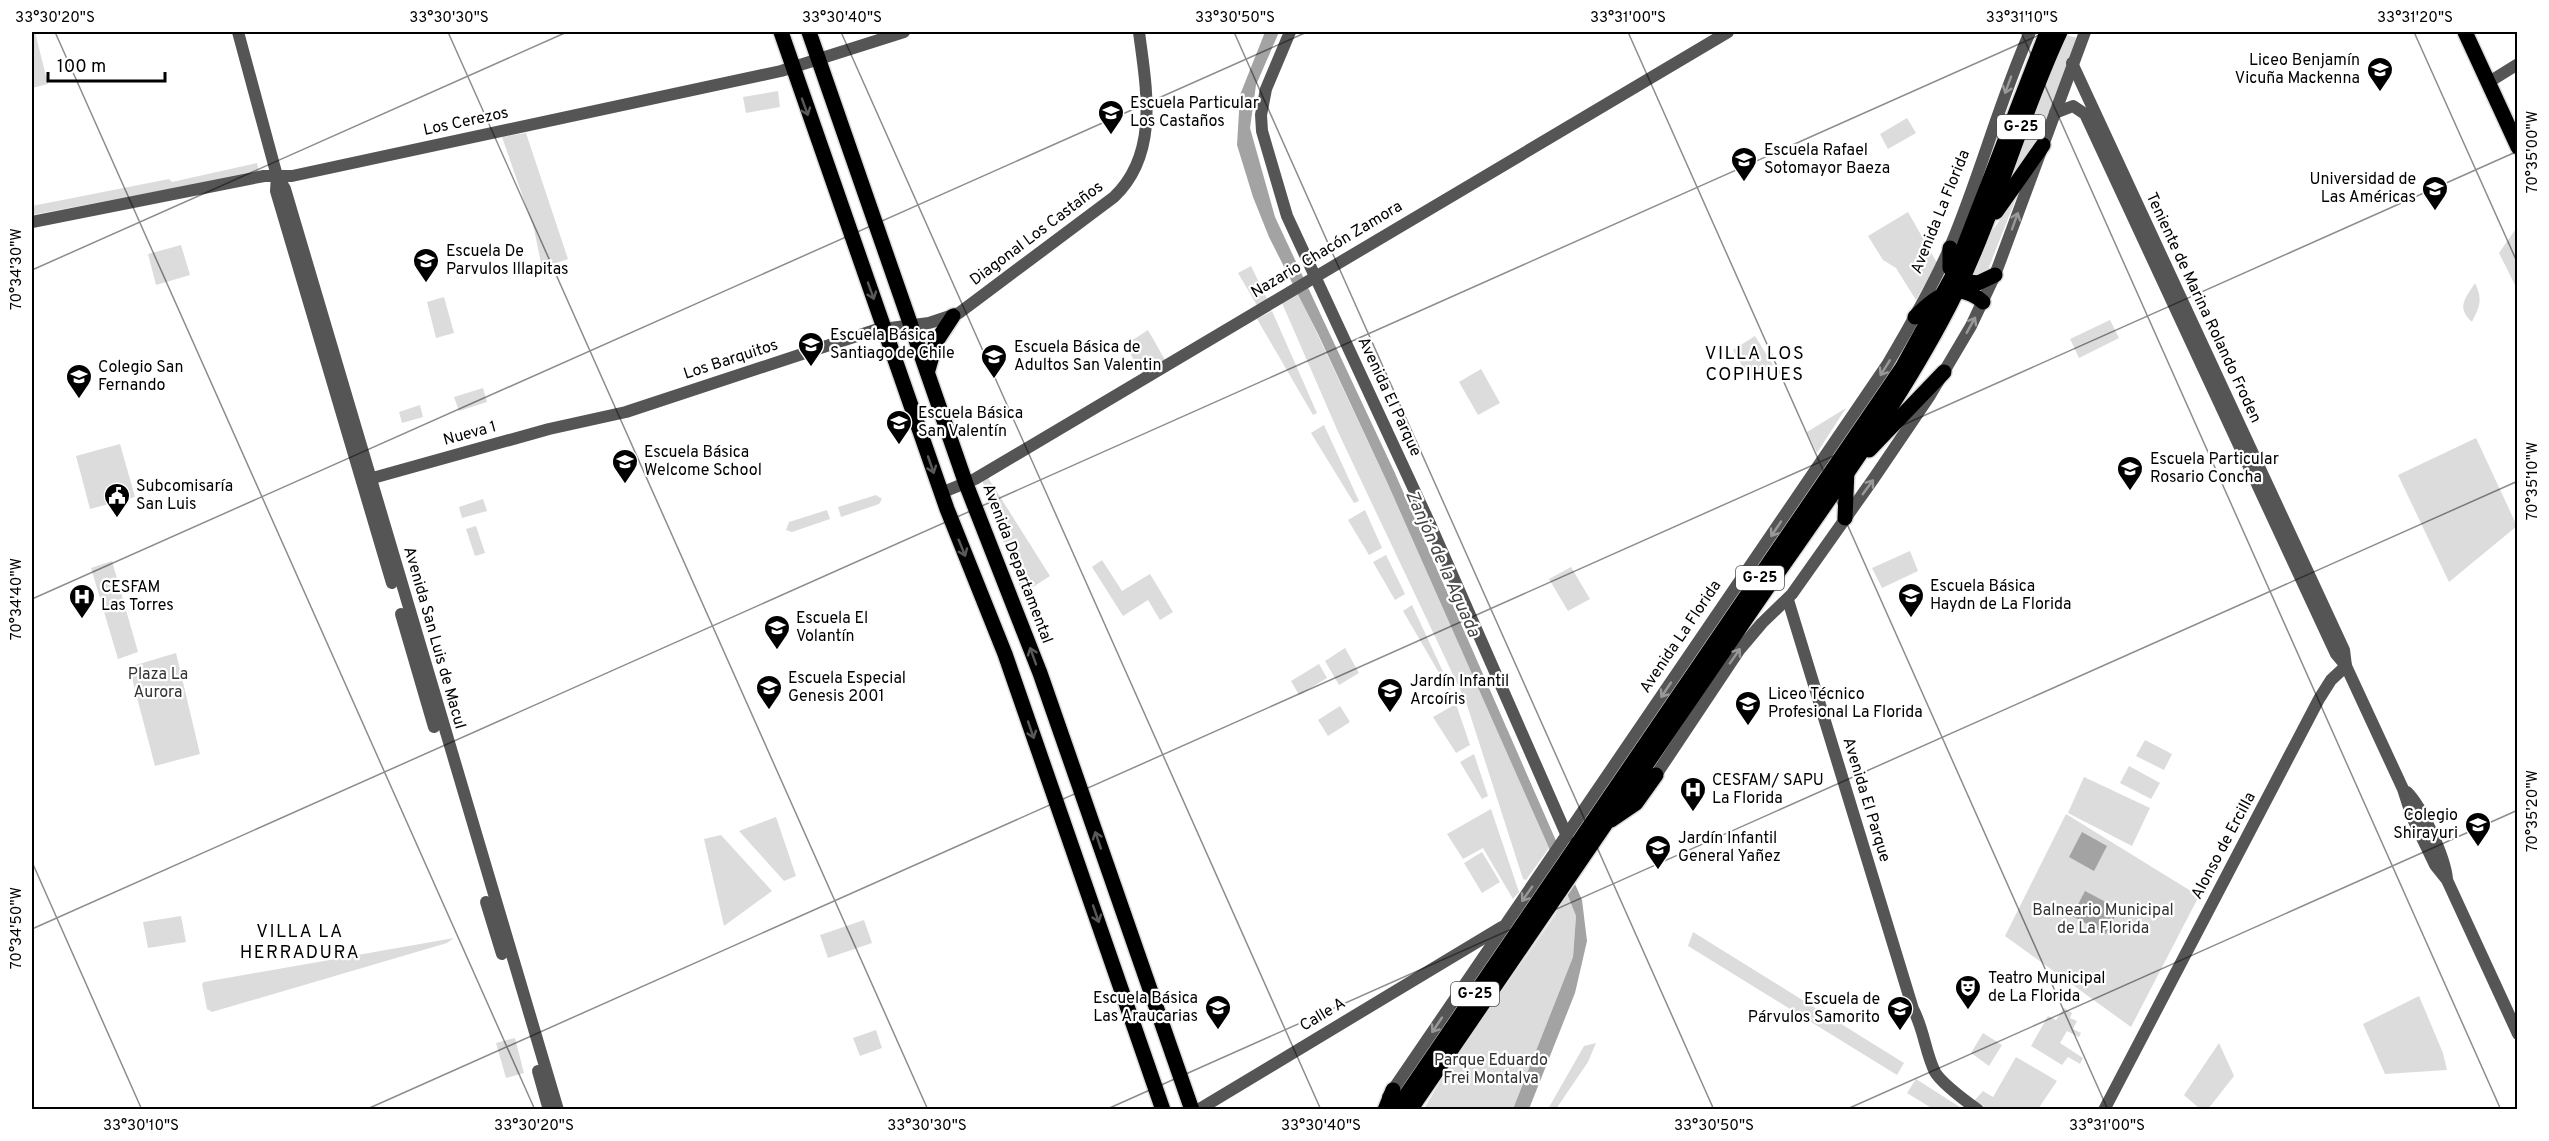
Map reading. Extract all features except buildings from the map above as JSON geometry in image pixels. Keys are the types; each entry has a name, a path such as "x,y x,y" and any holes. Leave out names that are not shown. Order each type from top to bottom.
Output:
{"main road":[{"path":"781,32 791,68 941,493 1005,654 1163,1110"},
{"name":"Avenida Departamental","path":"808,32 966,484 1040,673 1192,1110"},
{"name":"Avenida La Florida","path":"1396,1110 1571,865 1878,404 1954,285 2047,32"},
{"name":"Avenida La Florida","path":"1571,865 1604,826 1918,362 1954,285 1987,224 2030,102 2060,32"},
{"path":"2465,32 2517,147"},
{"path":"1987,224 2043,146"},
{"path":"1950,248 1949,263 1954,285 1983,302"},
{"path":"1916,317 1932,300 1954,285 1978,283 1995,275"},
{"path":"928,373 936,342 953,316"},
{"path":"1845,518 1847,470 1904,417 1944,372"},
{"path":"1604,826 1633,806 1656,775"},
{"name":"Avenida La Florida","path":"1410,1110 1557,885"},
{"path":"1116,973 1129,970 1145,974"},
{"path":"1385,1110 1393,1090"}],"street":[{"name":"Avenida San Luis de Macul","path":"238,32 277,176 276,190 558,1110"},
{"name":"Los Cerezos","path":"32,222 277,176 292,176 791,68 904,32"},
{"name":"Diagonal Los Castaños","path":"884,329 911,326 953,316 1107,202 1126,184 1138,161 1148,112 1147,77 1139,32"},
{"name":"Avenida El Parque","path":"1290,32 1266,89 1261,123 1287,216 1312,278 1430,524 1565,839"},
{"name":"Nazario Chacón Zamora","path":"941,493 966,484 1728,32"},
{"name":"Avenida La Florida","path":"1379,1110 1868,394 1916,317 1950,248 2009,81 2030,32"},
{"path":"1656,775 1740,650 1762,623 1788,600 1923,407 1944,372 1983,302 1995,275 2085,32"},
{"name":"Teniente de Marina Rolando Froden","path":"2072,63 2344,650 2346,666"},
{"path":"2488,82 2517,64"},
{"name":"Teniente de Marina Rolando Froden","path":"2055,113 2073,106 2085,114 2337,654 2346,666 2403,789 2414,800 2430,832 2443,862 2447,880 2517,1034"},
{"name":"Los Barquitos","path":"588,421 634,410 884,329"},
{"name":"Nueva 1","path":"366,479 588,421"},
{"name":"Avenida San Luis de Macul","path":"366,479 549,1110"},
{"name":"Avenida El Parque","path":"1788,600 1912,1010 1915,1030 1929,1078 1942,1091 1973,1106"},
{"name":"Alonso de Ercilla","path":"2104,1110 2319,699 2331,680 2346,666"},
{"name":"Calle A","path":"1197,1110 1505,925"},
{"path":"1465,949 1476,954 1479,963"}],"green space":[{"path":"32,32 35,32 48,84 32,88"},
{"path":"2065,35 2078,38 2038,140 2006,186 2045,74"},
{"path":"778,91 780,107 746,113 743,97"},
{"path":"1907,118 1916,133 1888,149 1880,134"},
{"path":"526,133 568,259 542,268 534,229 502,137"},
{"path":"257,163 259,172 32,215 32,206 169,179 172,182"},
{"path":"2017,196 1987,272 1969,279 1987,238"},
{"path":"1908,212 1937,263 1916,300 1896,268 1883,260 1868,236"},
{"path":"2517,227 2518,289 2499,253"},
{"path":"181,245 190,275 156,285 148,254"},
{"path":"1251,266 1268,301 1258,307 1238,273"},
{"path":"2475,283 2480,303 2472,322 2463,307 2465,298"},
{"path":"1298,293 1387,482 1549,848 1526,880 1523,879 1466,702 1339,434 1282,303"},
{"path":"444,297 454,333 436,338 427,302"},
{"path":"1272,311 1317,413 1313,415 1257,319"},
{"path":"2110,320 2119,338 2079,358 2070,339"},
{"path":"1148,330 1165,360 1142,374 1127,348 1128,343"},
{"path":"1755,336 1773,365 1750,379 1733,350"},
{"path":"1481,369 1500,403 1478,415 1459,382"},
{"path":"483,388 487,402 459,411 454,397"},
{"path":"420,405 423,417 402,423 399,412"},
{"path":"1846,408 1817,453 1807,432"},
{"path":"1324,425 1359,501 1354,503 1311,433"},
{"path":"2476,438 2517,526 2449,582 2398,475"},
{"path":"120,444 135,497 90,509 76,456"},
{"path":"987,476 1050,576 1022,594 982,480"},
{"path":"876,495 882,499 879,504 841,517 838,507"},
{"path":"483,499 487,511 462,518 459,507"},
{"path":"827,510 830,519 792,532 786,530 789,522"},
{"path":"1365,510 1382,548 1369,555 1348,520"},
{"path":"476,526 485,553 475,556 466,529"},
{"path":"1910,551 1918,571 1882,588 1872,568"},
{"path":"1386,555 1405,594 1395,600 1373,562"},
{"path":"1102,560 1122,591 1150,574 1173,612 1160,620 1148,600 1123,616 1092,567"},
{"path":"112,561 138,652 118,659 91,568"},
{"path":"1571,567 1590,599 1568,611 1549,579"},
{"path":"1412,605 1451,689 1449,690 1403,611"},
{"path":"1345,648 1359,673 1339,685 1325,661"},
{"name":"Plaza La Aurora","path":"176,653 200,754 155,766 129,667"},
{"path":"1319,664 1327,678 1299,695 1291,681"},
{"path":"1456,704 1470,745 1456,753 1433,717"},
{"path":"1340,706 1350,722 1328,736 1318,720"},
{"path":"2145,740 2172,754 2164,770 2136,756"},
{"path":"1474,754 1488,796 1482,799 1460,762"},
{"path":"2129,766 2160,783 2151,799 2120,783"},
{"path":"2084,777 2150,808 2132,846 2068,813"},
{"path":"1491,809 1519,892 1513,899 1483,848 1463,859 1447,834"},
{"name":"Balneario Municipal de La Florida","path":"2066,814 2199,896 2131,1027 2005,936"},
{"path":"776,817 796,876 784,881 739,831"},
{"path":"721,835 772,891 724,926 704,839"},
{"path":"1482,852 1500,882 1482,893 1464,863"},
{"name":"Parque Eduardo Frei Montalva","path":"1567,892 1576,916 1573,957 1513,1109 1423,1110 1451,1064 1555,915"},
{"path":"181,916 186,942 148,948 143,922"},
{"path":"864,920 872,943 828,958 820,935"},
{"path":"1693,932 1904,1063 1897,1075 1688,946"},
{"path":"454,938 447,943 212,1012 207,1009 202,984 204,982"},
{"path":"2419,996 2443,1053 2447,1070 2385,1074 2363,1024"},
{"path":"2064,1008 2072,1013 2070,1018 2077,1021 2073,1029 2081,1033 2079,1037 2067,1031 2060,1043 2083,1058 2080,1064 2068,1057 2062,1065 2031,1046 2048,1016 2056,1020"},
{"path":"876,1030 882,1048 860,1056 853,1038"},
{"path":"1983,1033 2002,1045 1989,1066 1971,1053"},
{"path":"515,1038 524,1073 506,1078 496,1043"},
{"path":"1596,1043 1588,1062 1556,1109 1548,1109 1584,1046"},
{"path":"2219,1043 2234,1076 2208,1109 2200,1109 2184,1095"},
{"path":"2016,1057 2057,1081 2038,1109 1987,1109 1974,1101 1983,1091 1993,1097"},
{"path":"1916,1079 1963,1109 1933,1109 1907,1093"}],"shaded area":[{"path":"1265,32 1279,32 1256,85 1250,128 1275,217 1394,471 1582,900 1587,941 1575,993 1529,1109 1513,1109 1573,957 1576,916 1549,848 1387,482 1318,334 1269,237 1253,197 1237,145 1240,95"},
{"path":"2082,832 2107,846 2094,871 2069,857"},
{"path":"2085,891 2119,909 2106,934 2072,916"}],"place":[{"name":"Liceo Benjamín Vicuña Mackenna","path":"2380,93"},
{"name":"Escuela Particular Los Castaños","path":"1111,136"},
{"name":"Escuela Rafael Sotomayor Baeza","path":"1744,183"},
{"name":"Universidad de Las Américas","path":"2435,212"},
{"name":"Escuela De Parvulos Illapitas","path":"426,284"},
{"name":"Escuela Básica Santiago de Chile","path":"811,368"},
{"name":"Escuela Básica de Adultos San Valentin","path":"994,380"},
{"name":"Colegio San Fernando","path":"79,400"},
{"name":"Escuela Básica San Valentín","path":"899,446"},
{"name":"Escuela Básica Welcome School","path":"625,485"},
{"name":"Escuela Particular Rosario Concha","path":"2130,492"},
{"name":"Subcomisaría San Luis","path":"117,519"},
{"name":"Escuela Básica Haydn de La Florida","path":"1911,619"},
{"name":"CESFAM Las Torres","path":"82,620"},
{"name":"Escuela El Volantín","path":"777,651"},
{"name":"Escuela Especial Genesis 2001","path":"769,711"},
{"name":"Jardín Infantil Arcoíris","path":"1390,714"},
{"name":"Liceo Técnico Profesional La Florida","path":"1748,727"},
{"name":"CESFAM/ SAPU La Florida","path":"1693,813"},
{"name":"Colegio Shirayuri","path":"2478,848"},
{"name":"Jardín Infantil General Yañez","path":"1658,871"},
{"name":"Teatro Municipal de La Florida","path":"1968,1011"},
{"name":"Escuela Básica Las Araucarias","path":"1218,1031"},
{"name":"Escuela de Párvulos Samorito","path":"1900,1032"}],"district":[{"name":"VILLA LOS COPIHUES","path":"1755,364"},
{"name":"VILLA LA HERRADURA","path":"300,942"}],"water label":[{"name":"Zanjón de la Aguada","path":"1442,564"}]}
